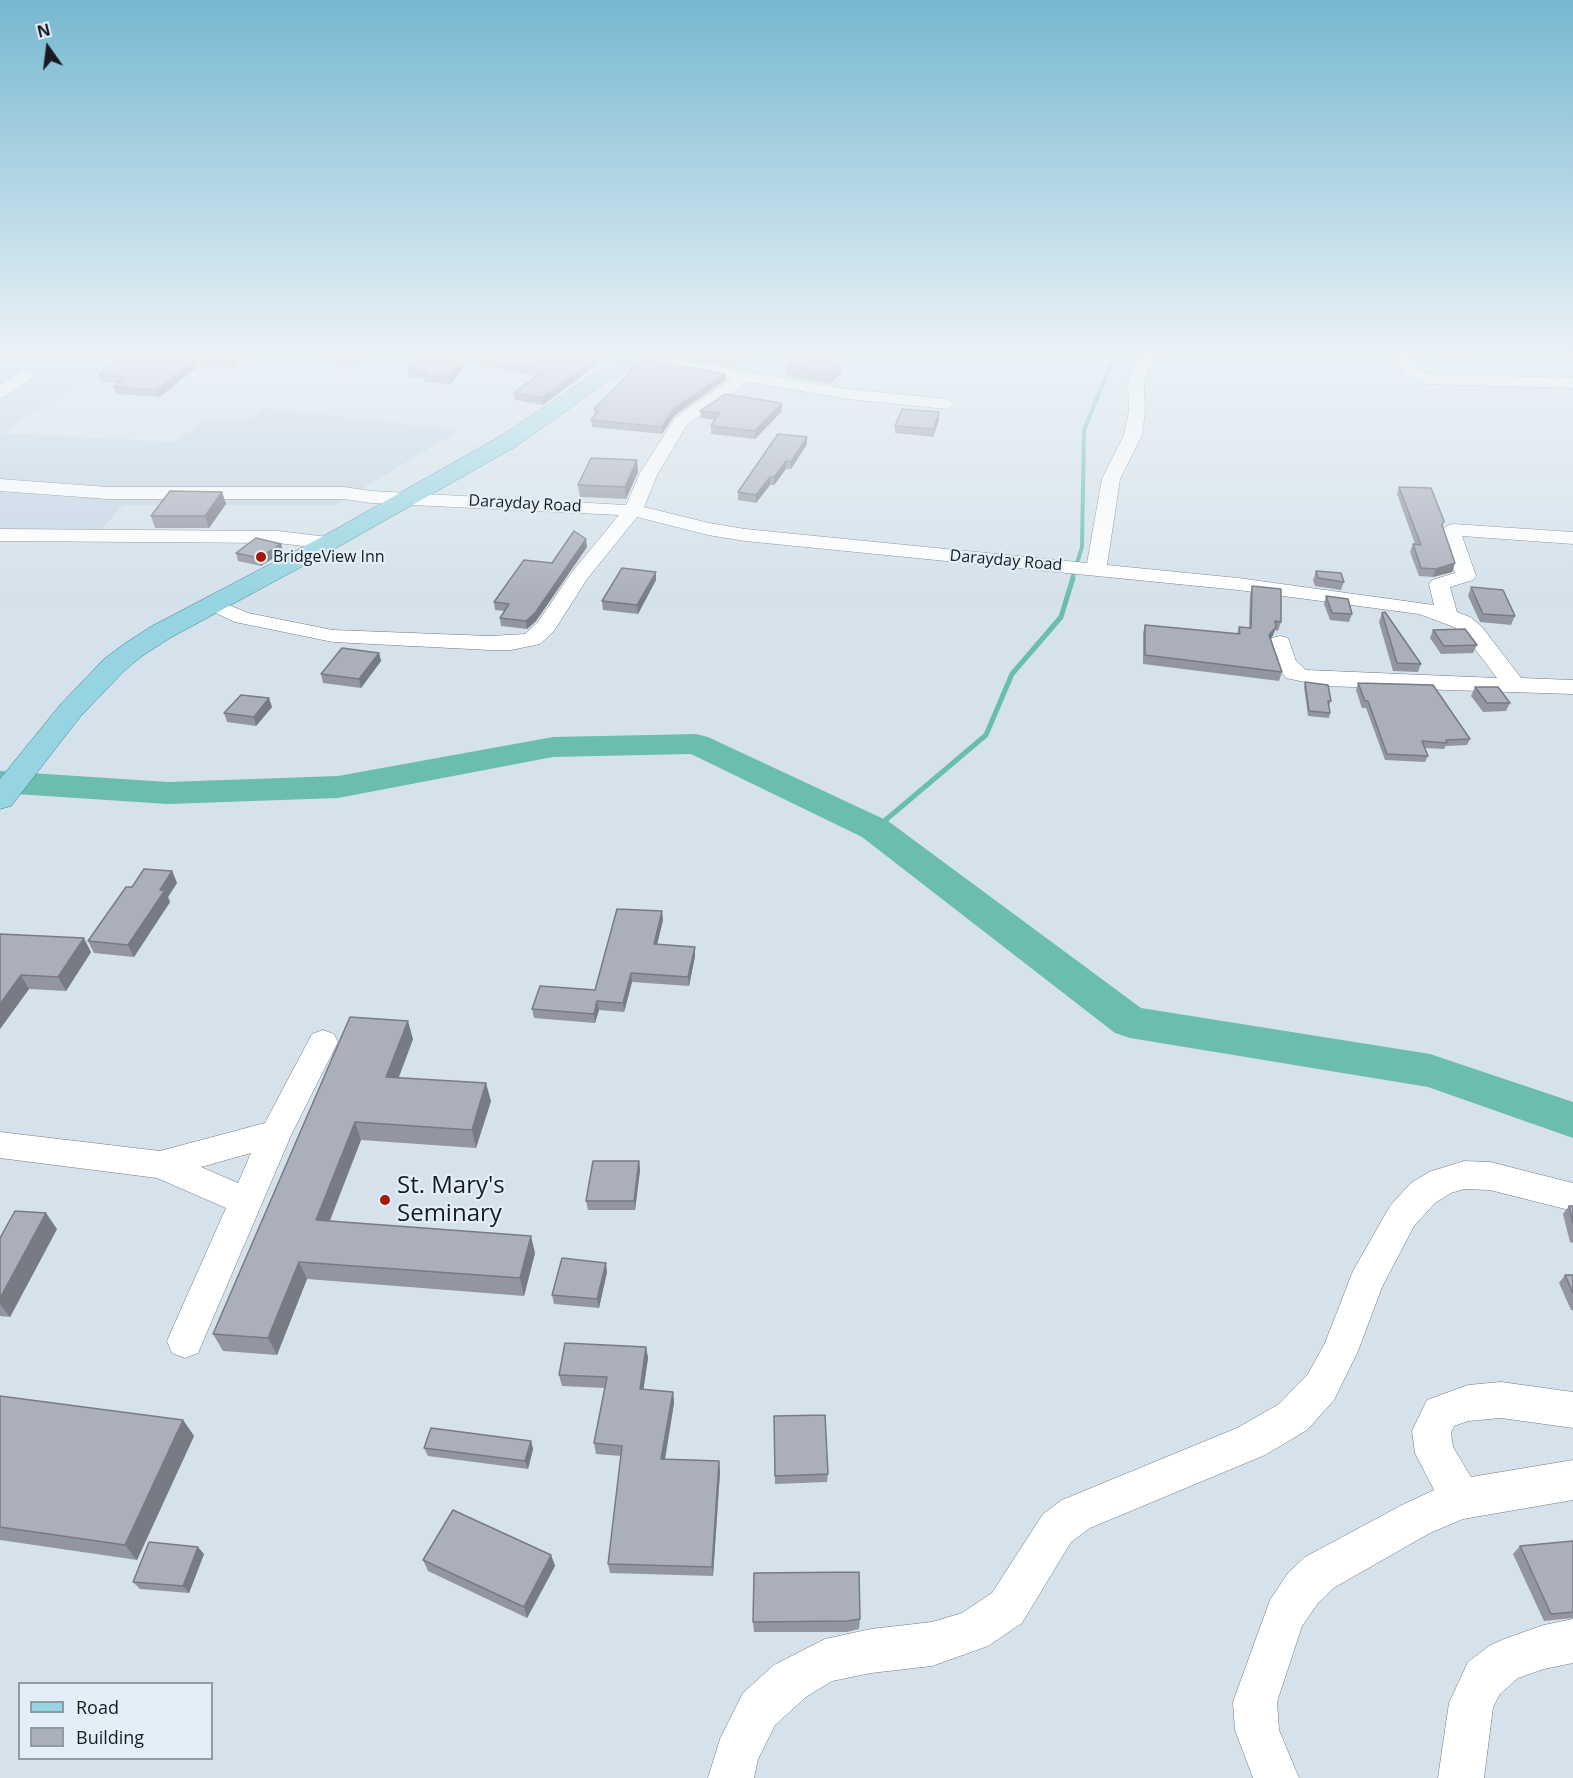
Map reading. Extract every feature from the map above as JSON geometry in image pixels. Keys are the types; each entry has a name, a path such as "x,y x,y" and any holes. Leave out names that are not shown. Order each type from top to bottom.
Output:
{"main road":[{"path":"0,799 70,711 114,665 133,650 161,632 409,498 517,435"}],"street":[{"path":"212,604 242,618 333,636 490,643 524,642 546,626 579,576 633,510 649,473 673,435"},
{"path":"1091,569 1111,479 1119,457 1133,435"},
{"path":"0,485 108,494 344,492 371,497"},
{"path":"0,494 100,502 342,501 371,497"},
{"name":"Darayday Road","path":"371,497 633,510 728,532 882,550 1238,584 1419,608 1447,615 1462,622 1474,632 1514,685"},
{"path":"1447,615 1439,584 1466,576 1452,536 1451,532 1454,530 1573,538"},
{"path":"0,535 278,537 328,543"},
{"path":"1280,643 1285,663 1294,673 1302,676 1324,679 1573,687"},
{"path":"185,1341 276,1133 323,1042"},
{"path":"160,1165 276,1133"},
{"path":"0,1145 160,1165 246,1201"},
{"path":"731,1778 736,1755 759,1709 790,1681 825,1661 871,1651 932,1644 973,1631 1007,1608 1057,1528 1076,1514 1251,1442 1293,1417 1321,1387 1340,1351 1366,1282 1402,1216 1423,1193 1442,1182 1464,1175 1490,1176 1572,1197"},
{"path":"1461,1499 1435,1453 1431,1431 1441,1413 1468,1403 1501,1400 1573,1410"},
{"path":"1276,1778 1257,1730 1255,1702 1285,1615 1297,1597 1320,1572 1416,1519 1461,1499 1573,1480"},
{"path":"1461,1778 1471,1703 1484,1678 1504,1661 1544,1647 1573,1641"}],"shaded area":[{"path":"0,435 174,442 184,435 452,435 335,505 123,505 99,532 0,530"}],"building":[{"path":"777,435 807,437 791,462 786,461 756,495 738,492"},
{"path":"591,458 637,460 625,487 578,485"},
{"path":"1399,487 1431,488 1444,521 1442,525 1455,563 1436,569 1421,568 1413,544 1421,545"},
{"path":"170,491 222,492 205,516 151,516"},
{"path":"574,531 586,539 535,613 526,621 500,618 509,604 494,602 524,560 552,563"},
{"path":"256,538 281,544 259,558 236,553"},
{"path":"622,568 656,572 637,605 602,601"},
{"path":"1316,571 1341,573 1344,582 1318,578"},
{"path":"1252,586 1281,589 1281,622 1275,621 1276,627 1269,635 1282,672 1145,655 1145,625 1240,634 1239,627 1251,628"},
{"path":"1471,587 1503,590 1515,616 1483,614"},
{"path":"1326,596 1348,599 1352,614 1332,613"},
{"path":"1385,612 1421,664 1397,663 1382,613"},
{"path":"1465,629 1477,645 1444,646 1433,630"},
{"path":"342,648 379,653 359,679 321,674"},
{"path":"1305,682 1328,685 1331,701 1328,701 1330,713 1309,711"},
{"path":"1358,683 1433,685 1470,739 1446,740 1447,743 1422,741 1428,756 1387,754 1368,701 1365,701"},
{"path":"1475,687 1498,687 1510,703 1487,703"},
{"path":"241,695 269,698 254,717 224,713"},
{"path":"144,869 172,871 160,890 165,890 128,945 88,941 126,887 132,887"},
{"path":"617,909 662,911 654,944 695,947 688,977 631,973 623,1003 597,1001 594,1014 532,1009 540,986 595,990"},
{"path":"0,934 84,938 58,977 21,975 0,1004"},
{"path":"350,1017 408,1021 386,1077 486,1083 472,1130 355,1122 316,1220 531,1236 520,1278 299,1262 268,1338 213,1334"},
{"path":"593,1161 639,1161 634,1201 586,1201"},
{"path":"1569,1206 1573,1206 1573,1223"},
{"path":"15,1211 46,1213 0,1298 0,1238"},
{"path":"562,1258 606,1263 597,1299 552,1295"},
{"path":"1565,1275 1573,1275 1573,1293"},
{"path":"565,1343 646,1347 640,1389 673,1392 661,1459 719,1461 712,1567 608,1564 622,1446 594,1443 607,1377 559,1375"},
{"path":"0,1396 183,1420 125,1545 0,1527"},
{"path":"825,1415 828,1474 775,1476 774,1416"},
{"path":"431,1428 531,1441 525,1461 424,1448"},
{"path":"453,1510 551,1555 524,1607 423,1560"},
{"path":"1573,1541 1573,1612 1551,1614 1520,1546"},
{"path":"149,1542 198,1547 183,1586 133,1582"},
{"path":"859,1572 860,1619 753,1622 754,1573"}],"waterway":[{"path":"1072,579 1082,547 1084,435"},
{"path":"875,829 986,735 1012,674 1061,617 1073,578"},
{"path":"0,782 168,793 338,787 553,747 696,744 875,829 1130,1022 1430,1071 1573,1120"}],"place":[{"name":"BridgeView Inn","path":"261,557"},
{"name":"St. Mary's Seminary","path":"385,1200"}]}
